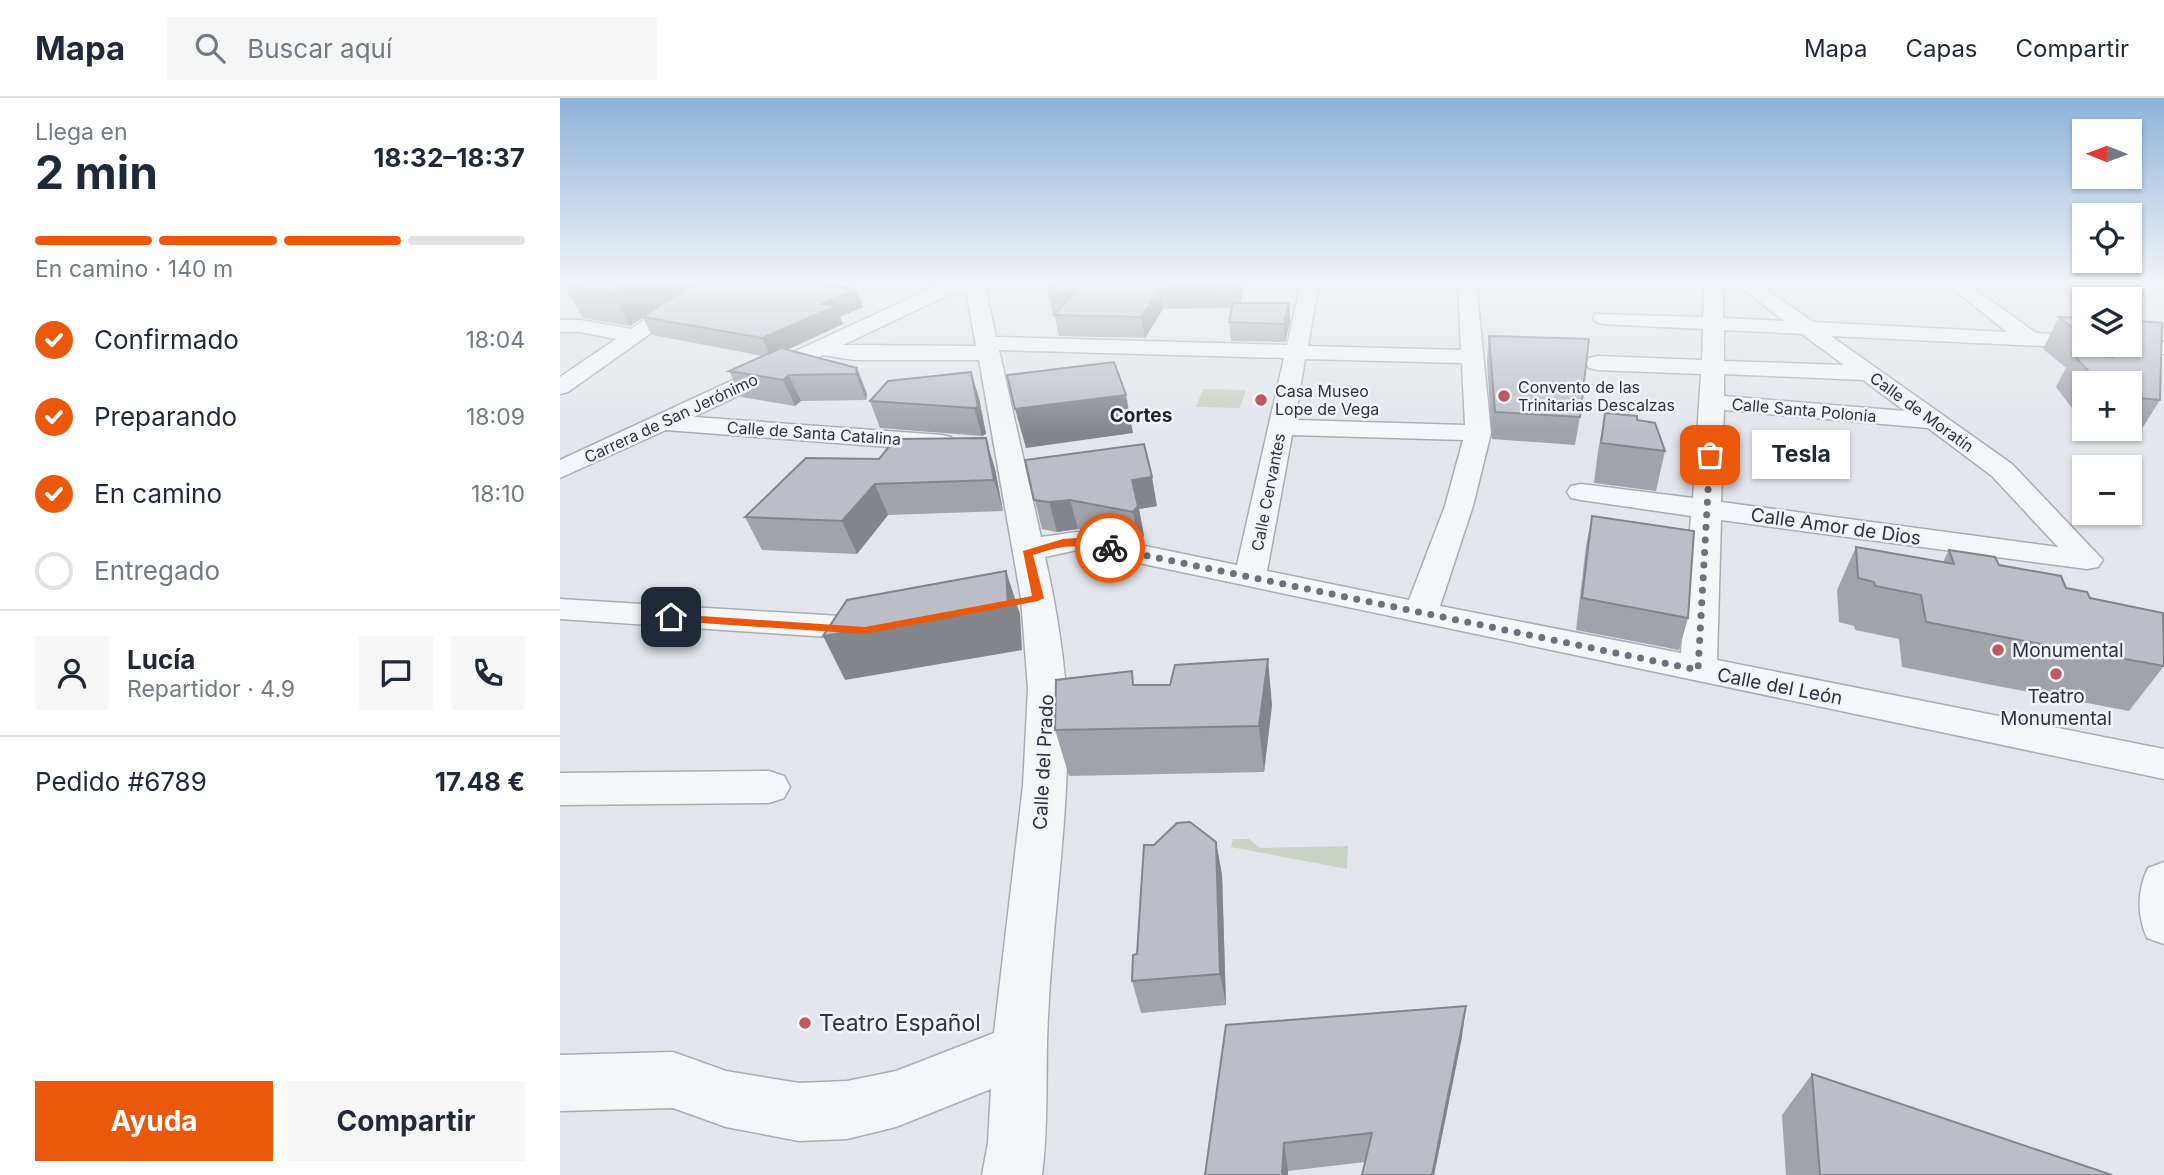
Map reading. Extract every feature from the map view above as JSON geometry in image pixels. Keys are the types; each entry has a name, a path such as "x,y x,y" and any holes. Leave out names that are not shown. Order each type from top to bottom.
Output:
{"street":[{"path":"614,332 634,336"},
{"path":"560,387 640,332"},
{"name":"Carrera de San Jerónimo","path":"560,470 851,332"},
{"name":"Calle del Prado","path":"985,332 987,348 985,446 1027,553 1025,601 1047,688 1044,786 1019,1050 1017,1143 1012,1175"},
{"name":"Calle Cervantes","path":"1250,578 1301,332"},
{"path":"1421,613 1459,506 1478,433 1479,353 1475,332"},
{"path":"1698,670 1715,332"},
{"name":"Calle de Moratín","path":"1813,332 2002,470 2087,558"},
{"path":"1874,332 2072,342"},
{"path":"2020,332 2030,340"},
{"path":"2142,346 2164,348"},
{"path":"820,348 853,353 987,348 1479,353"},
{"path":"1593,358 1713,367 1870,373"},
{"name":"Calle Santa Polonia","path":"1712,402 1937,422"},
{"name":"Calle de Santa Catalina","path":"663,422 985,446"},
{"path":"1281,428 1478,433"},
{"name":"Calle Amor de Dios","path":"1581,492 2085,561 2087,558"},
{"name":"Calle del León","path":"1027,553 1051,544 1077,541 2164,764"},
{"path":"560,609 865,631 905,623"},
{"path":"560,789 769,787"},
{"path":"2164,882 2164,923"},
{"path":"560,1083 673,1080 726,1098 799,1112 847,1110 897,1099 1019,1050"}],"green space":[{"path":"1203,389 1246,390 1240,408 1196,407"},
{"path":"1233,839 1249,839 1260,848 1348,846 1347,869 1231,847"}],"building":[{"path":"729,332 775,332 762,338"},
{"path":"2142,332 2162,332 2160,400 2142,398 2142,371 2088,371 2076,357 2142,357"},
{"path":"1489,336 1589,339 1580,417 1495,412"},
{"path":"781,348 857,368 856,374 789,375 783,380 729,371"},
{"path":"1114,362 1126,395 1015,409 1007,375"},
{"path":"971,372 978,407 870,401 888,381"},
{"path":"1605,413 1637,416 1637,420 1655,423 1665,451 1601,443"},
{"path":"986,438 994,480 875,484 842,521 745,517 806,458 879,459 895,439"},
{"path":"1144,444 1152,477 1132,480 1138,506 1133,512 1070,500 1034,500 1025,460"},
{"path":"1592,516 1694,531 1688,618 1582,598"},
{"path":"1856,547 1954,564 1949,550 1995,557 1999,565 2061,576 2066,588 2087,592 2090,598 2163,613 2164,666 1926,622 1921,595 1875,586 1874,582 1858,578"},
{"path":"1006,571 1008,606 823,636 847,600"},
{"path":"1268,659 1259,726 1055,730 1056,680 1132,671 1133,685 1170,685 1175,665"},
{"path":"1190,822 1216,842 1220,974 1132,981 1133,955 1137,954 1144,845 1154,845 1177,823"},
{"path":"1466,1006 1432,1175 1362,1175 1372,1133 1284,1143 1282,1175 1205,1175 1226,1025"},
{"path":"1812,1074 2112,1175 1820,1175"}],"way so far":[{"path":"1110,548 1698,670 1710,455"}],"place":[{"name":"Convento de las Trinitarias Descalzas","path":"1504,396"},
{"name":"Casa Museo Lope de Vega","path":"1261,400"},
{"name":"Tesla","path":"1710,455"},
{"name":"Monumental","path":"1998,650"},
{"name":"Teatro Monumental","path":"2056,674"},
{"name":"Teatro Español","path":"805,1023"}],"district":[{"name":"Cortes","path":"1141,415"}],"route":[{"path":"671,617 865,631 1038,598 1027,553 1051,544 1077,541 1110,548"}]}
